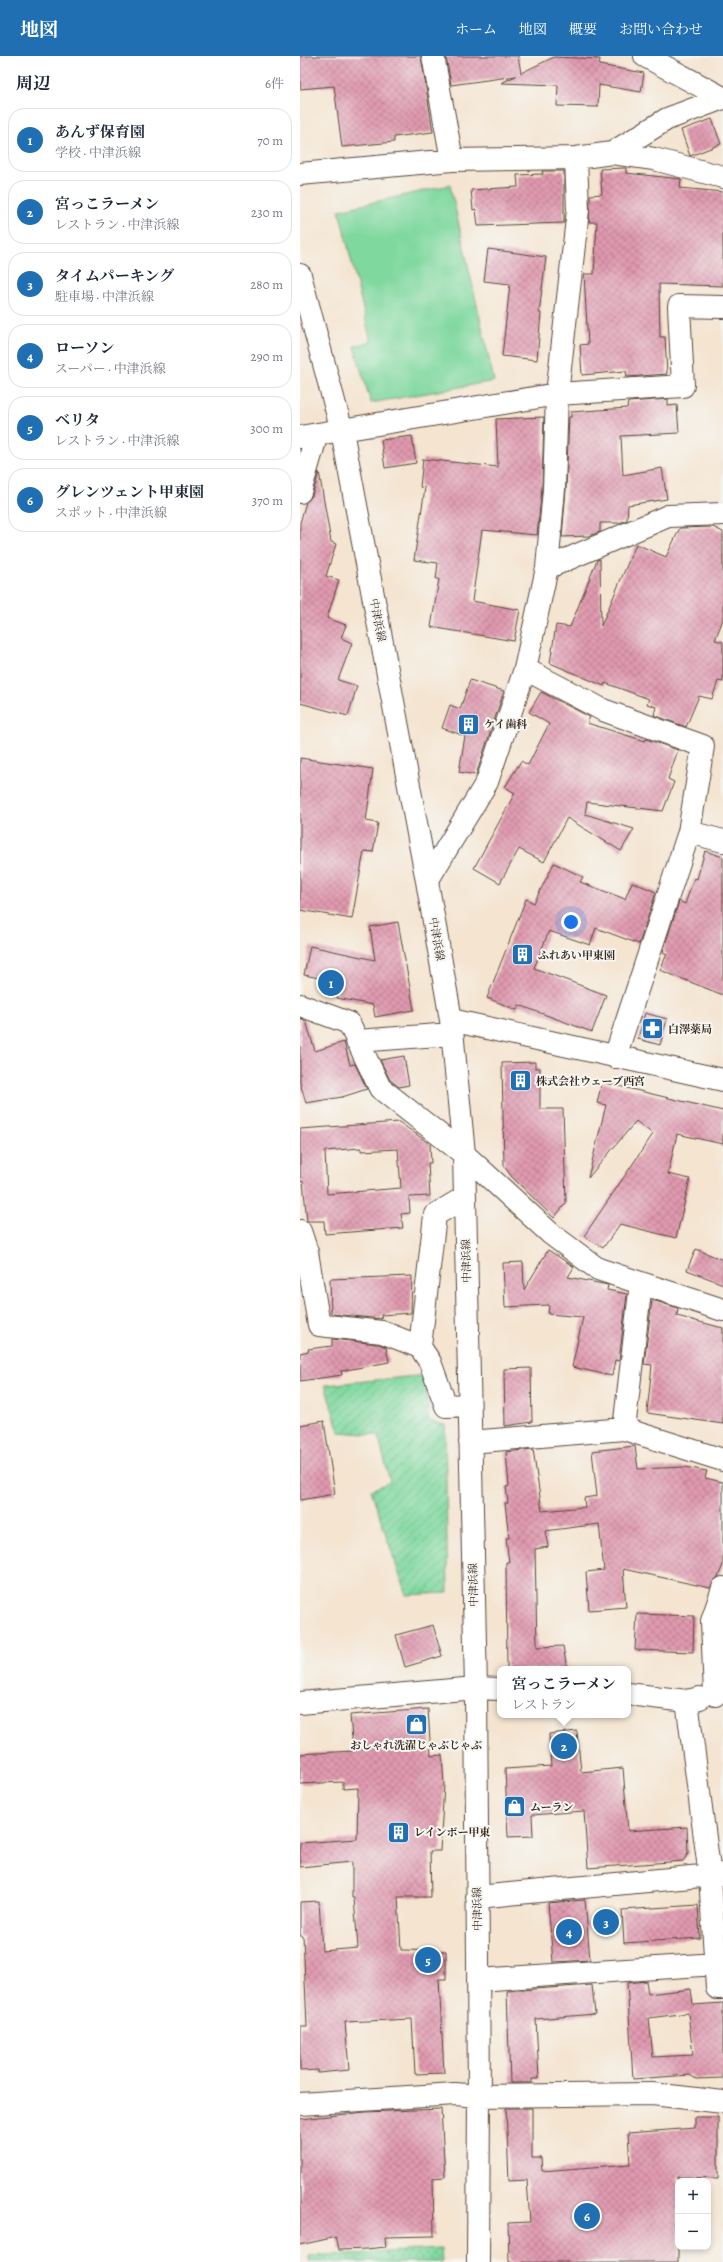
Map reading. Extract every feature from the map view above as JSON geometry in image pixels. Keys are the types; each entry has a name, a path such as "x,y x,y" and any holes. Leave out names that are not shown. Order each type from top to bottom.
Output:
{"street":[{"path":"433,56 452,160"},
{"path":"645,56 723,98"},
{"path":"612,153 667,119 723,98"},
{"path":"300,174 452,160 576,158 612,153 654,159 723,177"},
{"path":"427,881 487,782 525,669 547,568 554,489 557,394 578,210 576,158"},
{"name":"中津浜線","path":"300,276 342,430 427,881 451,1027 464,1154 476,1688 480,2096 478,2262"},
{"path":"300,492 308,435 557,394 683,386 679,306 723,307"},
{"path":"547,568 668,516 723,514"},
{"path":"525,669 603,710 703,746 688,832 615,1057"},
{"path":"688,832 723,841"},
{"path":"300,1005 349,1024 380,1088 464,1154 551,1234 598,1269 723,1310"},
{"path":"357,1041 451,1027 615,1057 723,1080"},
{"path":"420,1347 435,1215 465,1197"},
{"path":"300,1231 307,1252 319,1325 382,1332 420,1347 430,1362 446,1406 469,1405"},
{"path":"624,1429 641,1283"},
{"path":"470,1442 624,1429 723,1460"},
{"path":"631,1694 687,1701 719,1695 712,1621 723,1588"},
{"path":"300,1703 476,1688 497,1689"},
{"path":"687,1701 716,1875 717,1988 723,1988"},
{"path":"477,1897 716,1875"},
{"path":"478,1980 716,1964"},
{"path":"300,2104 455,2094 480,2096 652,2094 723,2102"}],"green space":[{"path":"450,185 494,381 371,403 354,346 371,342 339,210"},
{"path":"426,1375 429,1421 445,1425 448,1593 406,1595 371,1490 390,1482 378,1435 339,1432 325,1385"},
{"path":"441,2249 442,2262 309,2262 309,2256"}],"building":[{"path":"300,56 421,56 433,132 394,137 394,142 342,147 334,86 300,89"},
{"path":"446,56 518,56 521,73 554,57 600,59 599,65 644,73 641,92 599,85 598,107 557,106 558,85 501,83 516,76 451,85"},
{"path":"712,119 721,144 690,156 681,130"},
{"path":"626,168 626,173 681,179 680,188 723,192 723,286 659,284 660,337 665,337 667,374 627,377 626,371 582,375 580,345 588,344 584,274 594,274 597,222 589,222 590,195 602,194 600,169"},
{"path":"542,171 564,171 564,223 478,226 476,209 473,210 471,190 518,187 517,175 543,174"},
{"path":"488,249 546,257 539,313 541,313 537,360 502,356 510,284 484,281"},
{"path":"668,399 668,406 677,405 679,433 621,436 623,475 662,468 667,499 628,505 627,520 619,523 600,523 600,532 589,536 562,537 569,417 571,417 571,412 627,408 628,402"},
{"path":"544,417 542,488 537,535 482,530 472,601 520,610 514,641 431,627 439,579 436,579 438,563 414,560 425,488 420,487 423,459 498,467 496,419"},
{"path":"412,436 416,463 385,468 381,440"},
{"path":"319,472 331,542 336,544 326,576 339,580 327,618 346,625 341,638 352,643 338,680 357,686 348,716 300,703 300,523 306,502 312,496"},
{"path":"713,527 723,532 723,619 715,640 723,642 723,682 718,681 712,699 699,696 686,727 654,715 656,707 647,704 649,699 605,683 604,686 550,663 556,625 570,627 597,560 600,559 601,626 636,544 666,557 680,528"},
{"path":"470,680 504,691 476,775 459,772 465,736 442,728 450,705 460,709"},
{"path":"541,692 590,717 587,723 645,741 646,739 678,750 668,779 674,782 663,811 587,802 585,814 634,829 621,851 567,818 544,862 519,849 500,883 474,868 515,793 505,787 521,761 528,765 549,724 529,712"},
{"path":"300,758 373,769 366,821 378,823 373,852 364,851 352,919 300,910"},
{"path":"705,851 723,857 723,995 660,970 667,954 663,952 679,901 685,904 694,878 697,879"},
{"path":"554,863 583,877 580,882 625,899 632,882 656,892 639,944 596,928 590,945 549,931 534,968 606,995 592,1032 519,1005 517,1010 487,998 526,899 534,903"},
{"path":"398,922 414,1010 375,1017 373,1005 337,998 340,982 304,975 310,946 375,960 370,927"},
{"name":"白澤薬局","path":"645,1013 667,1019 660,1045 638,1039"},
{"path":"300,1018 306,1021 315,1051 344,1042 350,1065 355,1064 367,1089 342,1097 306,1103 300,1083"},
{"path":"404,1056 409,1085 399,1087 390,1080 380,1060"},
{"path":"535,1062 535,1068 540,1068 540,1109 563,1109 566,1203 554,1218 512,1177 504,1166 502,1063"},
{"path":"602,1082 723,1111 723,1144 677,1134 668,1174 690,1179 676,1238 620,1224 603,1248 584,1236 653,1134 636,1121 588,1178 606,1105 597,1103"},
{"path":"399,1122 430,1144 431,1163 428,1163 430,1196 409,1197 410,1213 401,1214 403,1228 325,1234 324,1221 307,1221 303,1181 300,1182 300,1129","holes":["361,1148 361,1151 398,1149 401,1188 327,1194 325,1151"]},
{"path":"696,1249 723,1260 723,1284 687,1270"},
{"path":"548,1250 574,1267 568,1277 608,1285 607,1290 627,1294 619,1361 615,1360 612,1376 572,1367 583,1317 548,1314 549,1305 505,1307 503,1263 523,1262 524,1290"},
{"path":"412,1276 411,1313 381,1315 382,1319 331,1314 330,1279"},
{"path":"652,1300 678,1308 677,1316 723,1328 723,1424 647,1413 652,1365 644,1364"},
{"path":"332,1339 379,1344 386,1347 389,1362 341,1371 342,1375 300,1381 300,1353 309,1351 308,1349 332,1346"},
{"path":"531,1368 532,1422 505,1426 504,1369"},
{"path":"324,1421 335,1494 300,1500 300,1425"},
{"path":"635,1446 638,1469 685,1467 707,1471 705,1478 723,1482 723,1565 718,1577 710,1588 623,1569 626,1607 589,1610 586,1572 604,1570 599,1524 545,1531 548,1547 535,1549 537,1647 563,1646 566,1666 507,1666 506,1562 509,1562 506,1538 509,1538 505,1503 508,1503 506,1487 509,1486 506,1452 533,1449 542,1511 585,1507 584,1498 597,1496 592,1451"},
{"path":"637,1614 694,1616 693,1652 635,1650"},
{"path":"433,1625 442,1656 405,1667 396,1635"},
{"path":"428,1709 431,1756 442,1755 444,1785 440,1851 430,1851 431,1897 398,1897 401,1950 446,1951 446,1979 439,1979 444,2073 415,2074 412,2019 345,2022 349,2070 318,2073 318,2070 300,2071 300,2026 307,2026 303,1936 300,1936 300,1902 319,1901 322,1951 358,1948 354,1898 352,1898 352,1862 300,1867 300,1843 357,1839 358,1788 343,1789 343,1782 300,1784 300,1754 353,1751 350,1715"},
{"path":"577,1731 581,1772 623,1768 628,1831 687,1827 688,1854 683,1861 588,1868 584,1811 532,1815 533,1836 508,1837 505,1769 551,1766 549,1734"},
{"path":"585,1900 590,1960 553,1962 548,1903"},
{"path":"698,1905 700,1938 624,1943 622,1910"},
{"path":"646,1981 648,1994 691,1989 693,2005 723,2003 723,2078 696,2079 690,2075 633,2079 627,1983","holes":["688,2013 693,2055 653,2057 649,2018"]},
{"path":"592,1985 595,2014 536,2019 539,2079 532,2079 532,2083 510,2083 507,1991"},
{"path":"506,2108 532,2108 532,2158 541,2158 542,2171 630,2164 628,2133 695,2128 695,2117 718,2117 718,2178 675,2178 675,2250 678,2250 678,2262 509,2262 508,2223 530,2222 527,2180 509,2181"},
{"path":"441,2109 445,2177 433,2178 434,2236 385,2237 386,2247 366,2249 339,2250 336,2237 300,2245 300,2119 365,2112"}],"place":[{"name":"ケイ歯科","path":"468,724"},
{"name":"ふれあい甲東園","path":"522,955"},
{"name":"あんず保育園","path":"331,983"},
{"name":"白澤薬局","path":"653,1029"},
{"name":"株式会社ウェーブ西宮","path":"521,1081"},
{"name":"おしゃれ洗濯じゃぶじゃぶ","path":"416,1725"},
{"name":"宮っこラーメン","path":"564,1746"},
{"name":"ムーラン","path":"514,1807"},
{"name":"レインボー甲東","path":"399,1832"},
{"name":"タイムパーキング","path":"606,1922"},
{"name":"ローソン","path":"569,1932"},
{"name":"ベリタ","path":"428,1960"},
{"name":"グレンツェント甲東園","path":"587,2216"}]}
